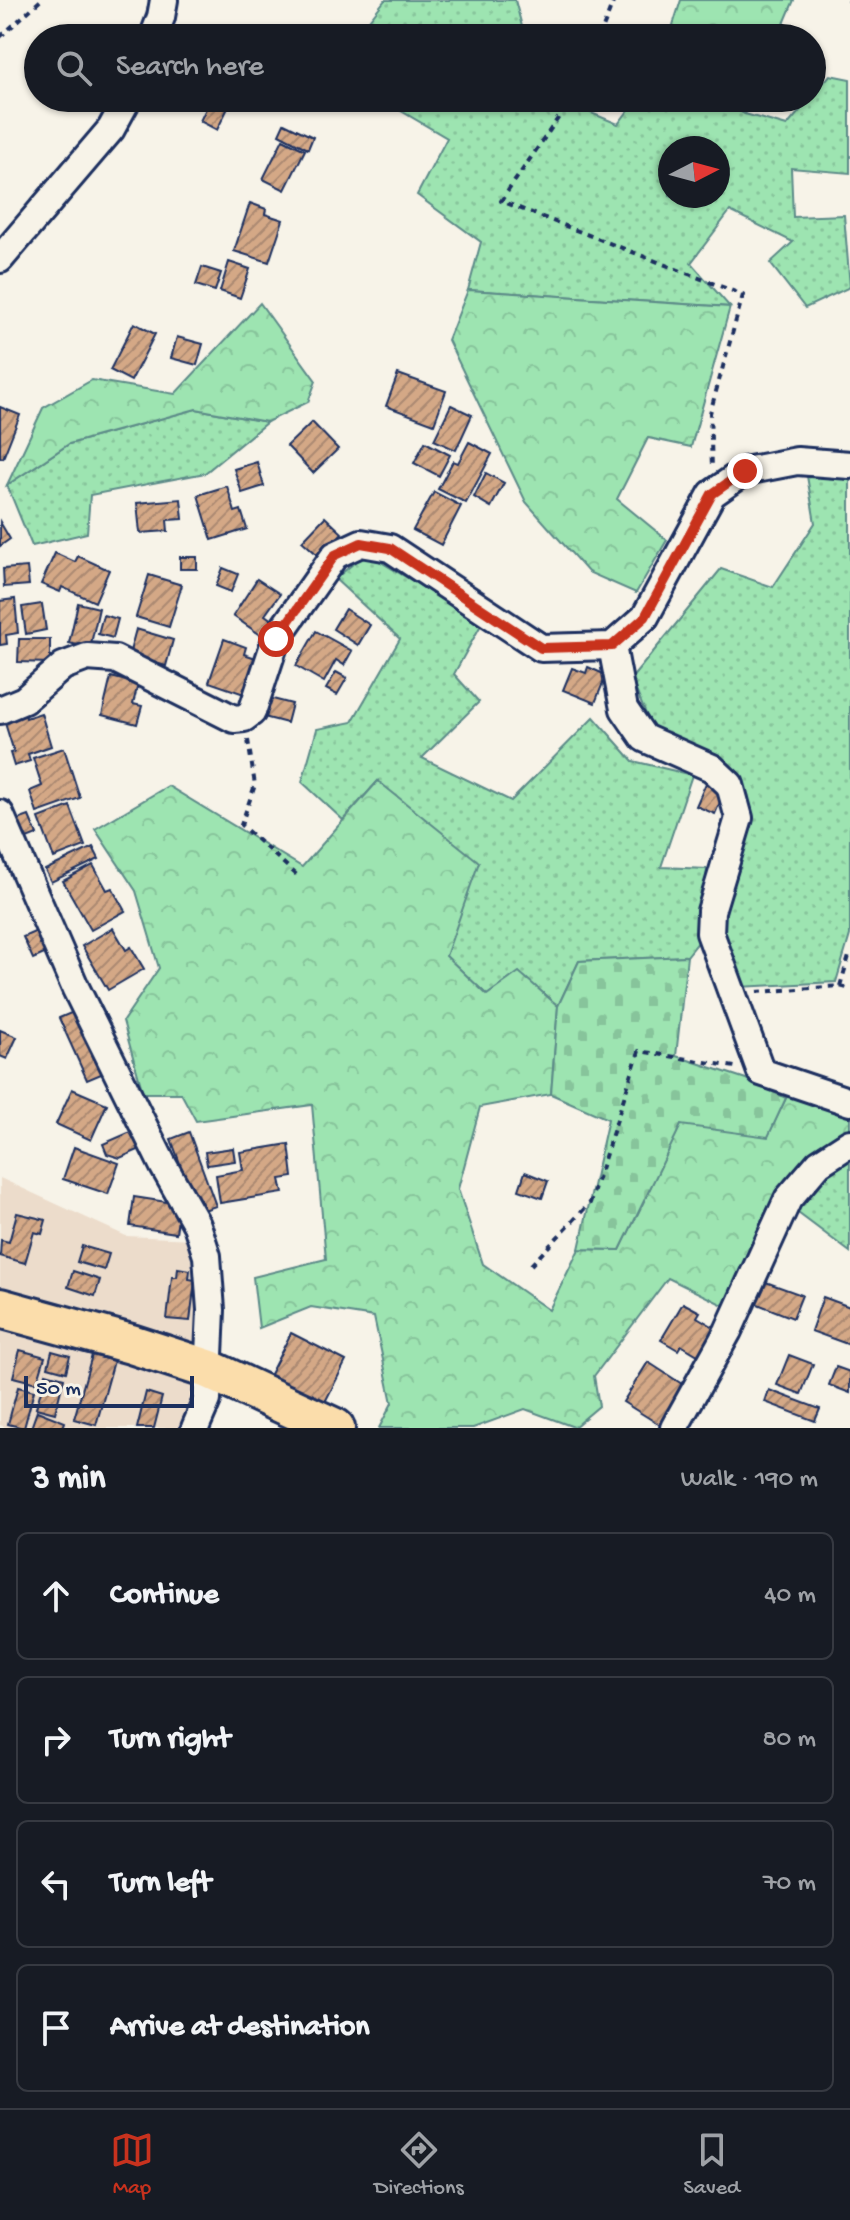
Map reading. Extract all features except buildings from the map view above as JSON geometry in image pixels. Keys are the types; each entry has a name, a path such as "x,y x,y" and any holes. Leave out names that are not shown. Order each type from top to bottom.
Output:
{"highway":[{"path":"0,1308 208,1369 335,1428"}],"street":[{"path":"158,24 164,0"},
{"path":"0,259 111,129 120,112"},
{"path":"0,710 24,700 63,666 87,657 115,659 234,719 244,718 252,712 276,639 335,555 361,543 390,548 541,648 612,646 645,617 712,494 745,471 797,461 850,465"},
{"path":"612,646 624,709 644,738 712,768 730,785 739,818 711,911 710,933 761,1072 850,1102"},
{"path":"0,814 76,989 163,1165 197,1225 207,1256 211,1310 207,1400 195,1428"},
{"path":"674,1428 728,1331 788,1199 819,1163 850,1143"}],"path":[{"path":"0,37 41,0"},
{"path":"605,24 614,0"},
{"path":"562,112 501,201 743,295 710,413 712,494"},
{"path":"244,718 255,785 241,825 298,876"},
{"path":"840,986 850,953"},
{"path":"734,994 840,986 850,989"},
{"path":"531,1265 590,1203 639,1051 761,1072"}],"shaded area":[{"path":"0,1178 126,1236 193,1239 214,1251 224,1362 0,1295"},
{"path":"0,1324 201,1383 184,1428 8,1428 0,1425"}],"green space":[{"path":"385,0 515,0 521,24 366,24"},
{"path":"681,0 794,0 784,24 673,24"},
{"path":"830,75 850,79 850,173 791,168 793,217 844,215 850,287 805,308 770,263 793,242 730,211 691,263 730,307 468,290 481,242 417,195 447,138 403,112 589,112 618,124 627,112 741,112 787,126 799,112 826,112 826,80"},
{"path":"468,290 730,307 691,447 648,438 617,499 667,540 636,593 588,572 526,502 448,340"},
{"path":"260,303 316,381 308,402 267,422 196,409 69,444 7,485 43,408 92,380 175,394"},
{"path":"196,409 267,422 205,473 90,495 87,533 32,546 7,485 69,444"},
{"path":"807,476 850,478 850,935 836,982 738,987 716,923 751,822 721,765 651,726 631,679 721,569 773,587 815,523"},
{"path":"366,553 482,623 454,674 479,702 422,758 511,801 594,717 633,761 692,775 661,867 707,869 699,941 687,956 579,961 558,1006 519,973 487,995 446,956 378,781 343,820 302,782 317,729 352,722 400,639 335,579"},
{"path":"378,781 479,862 446,956 487,995 519,972 558,1006 551,1094 480,1107 458,1189 483,1264 549,1310 579,1249 620,1250 681,1124 768,1136 786,1098 812,1075 850,1091 850,1145 782,1193 725,1306 668,1278 594,1376 599,1406 574,1427 525,1409 473,1428 379,1428 392,1403 374,1317 311,1307 259,1328 253,1277 326,1259 312,1105 196,1121 181,1093 143,1093 123,1021 159,968 136,891 95,829 168,786 302,867"},
{"path":"687,956 676,1056 746,1079 786,1098 768,1137 681,1125 620,1250 579,1249 608,1119 551,1094 558,1006 579,961"},
{"path":"850,1145 850,1252 798,1213 782,1193"}],"route":[{"path":"276,639 335,555 361,543 390,548 541,648 612,646 645,617 712,494 745,471"}]}
